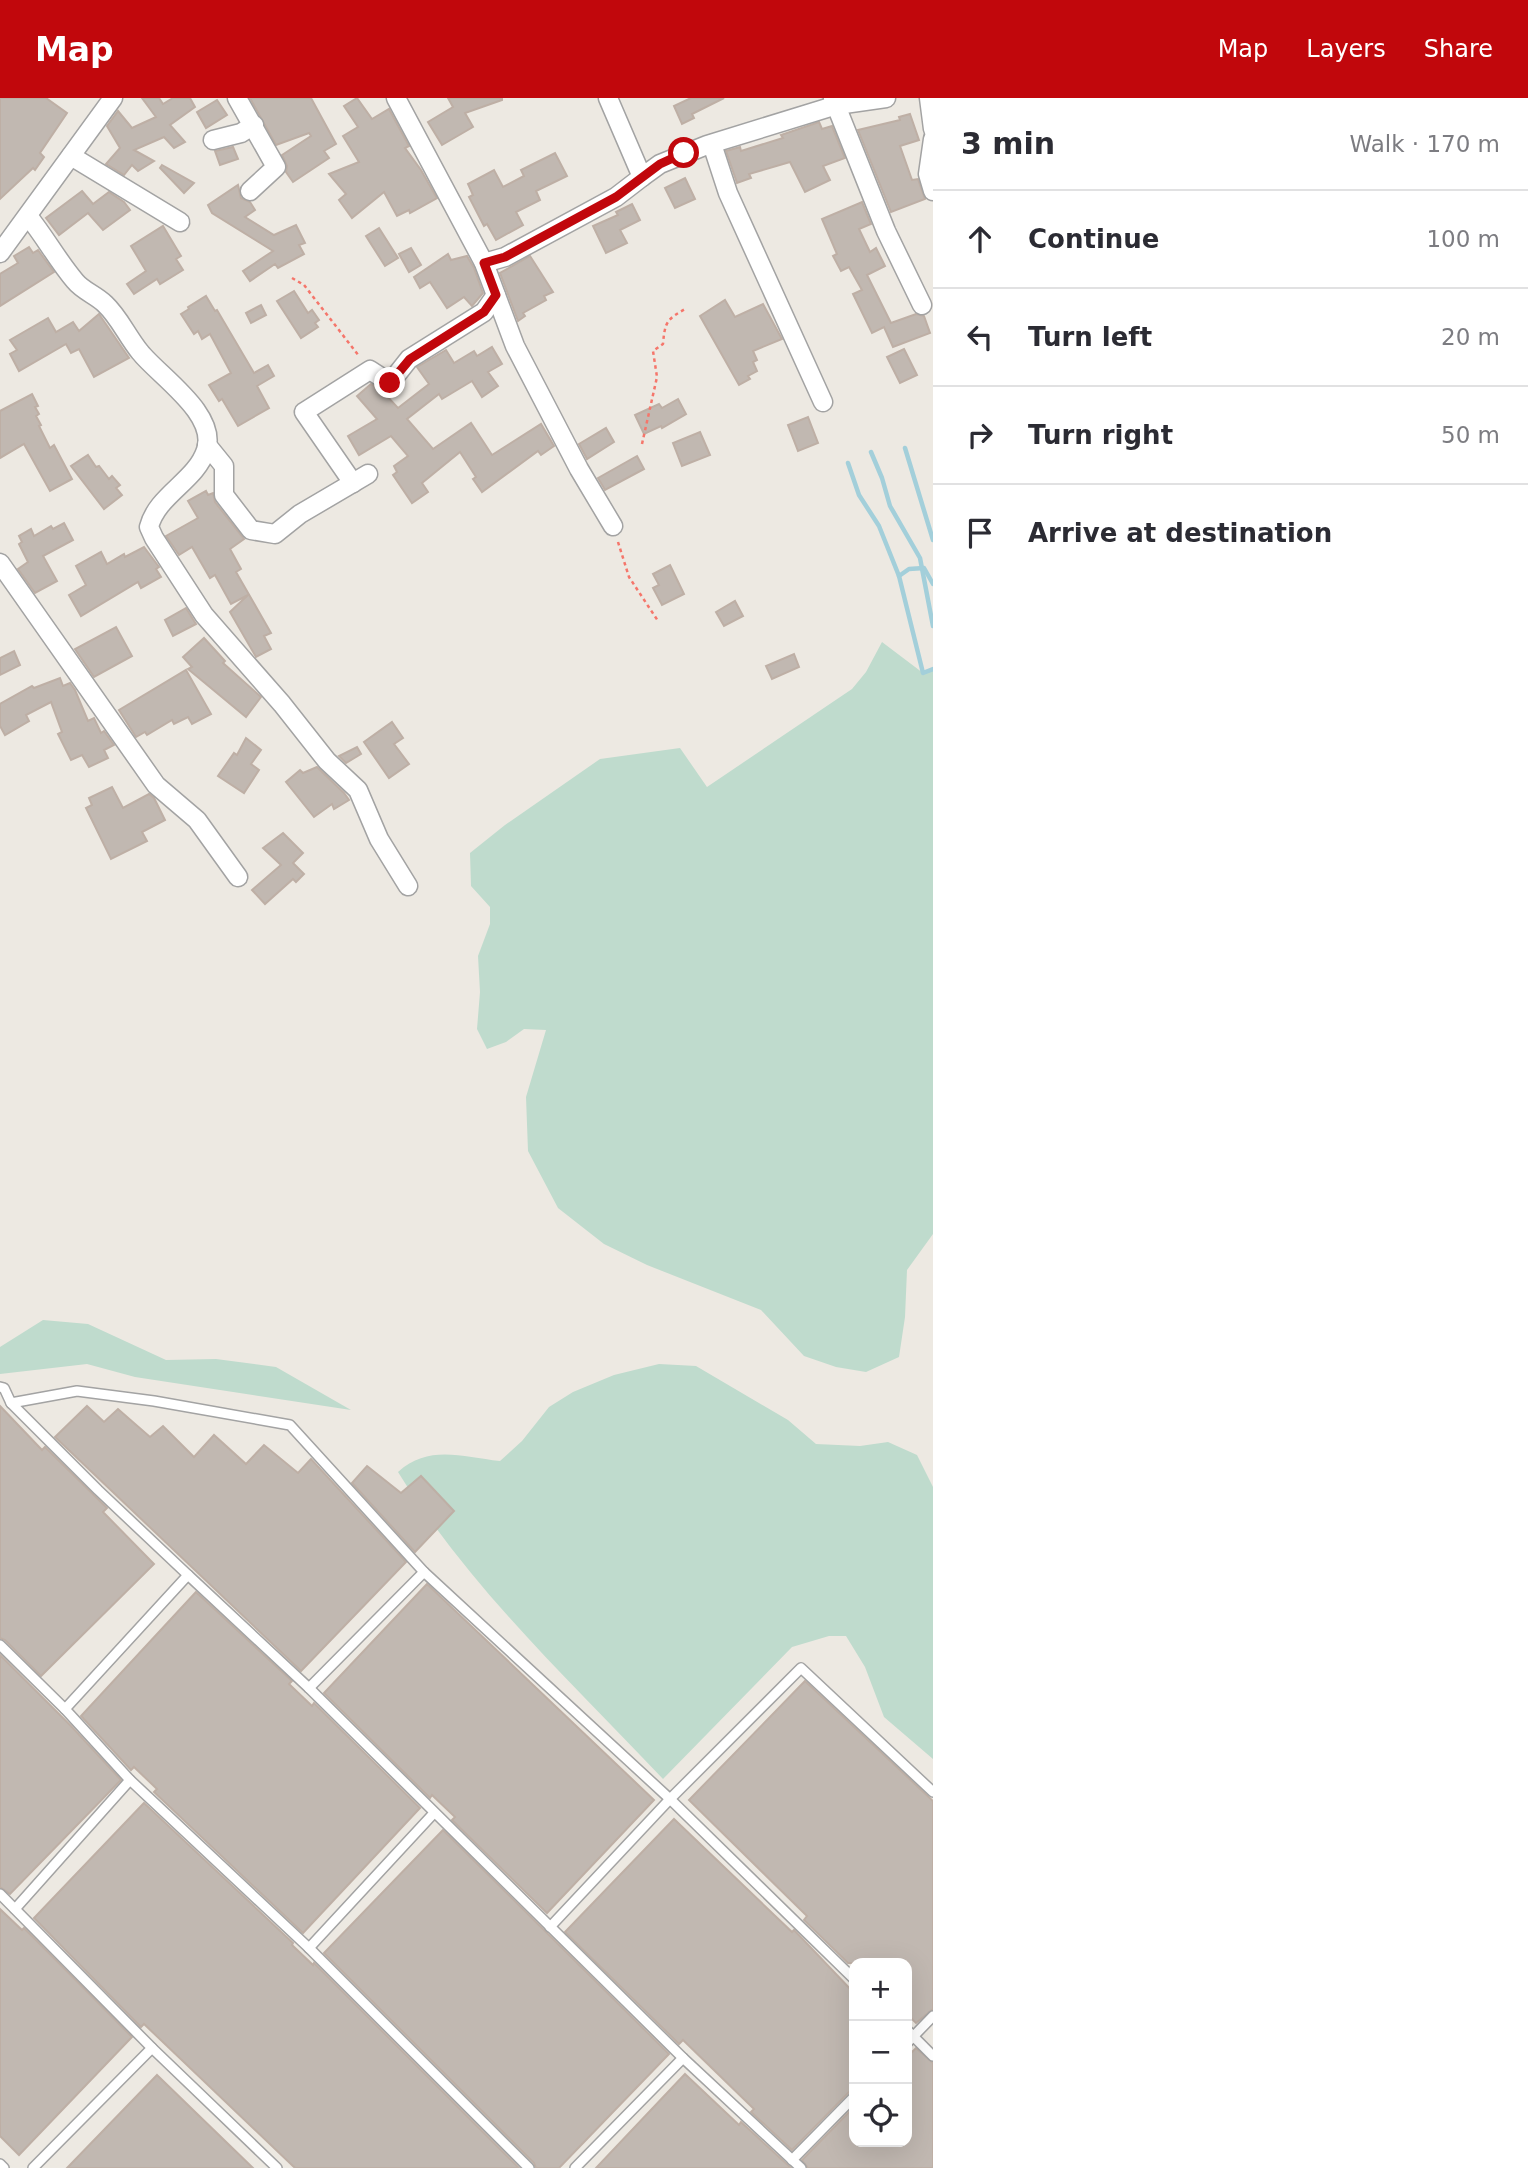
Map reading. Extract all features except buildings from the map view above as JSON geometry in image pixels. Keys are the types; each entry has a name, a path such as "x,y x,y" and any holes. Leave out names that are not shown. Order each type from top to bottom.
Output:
{"street":[{"path":"0,253 17,226 28,216 113,98"},
{"path":"237,98 276,167 250,191"},
{"path":"396,98 484,263 515,346 612,526"},
{"path":"608,98 642,177"},
{"path":"484,263 505,257 616,197 660,164 835,102 886,98"},
{"path":"929,98 933,129"},
{"path":"835,102 886,230 922,305"},
{"path":"213,141 241,133 254,125"},
{"path":"933,139 928,164 933,191"},
{"path":"712,144 728,193 823,402"},
{"path":"71,156 180,222"},
{"path":"28,216 75,282 103,301 141,353 186,398 204,425 208,438 206,452 158,508 149,527 204,615 282,704 327,761 358,790 379,839 408,886"},
{"path":"207,444 224,466 224,495 251,530 275,534 300,513 360,479 304,412 370,370 390,383 410,359 484,312 496,295"},
{"path":"0,563 156,785 197,820 238,877"}],"lane":[{"path":"0,1388 4,1388 11,1402 98,1490 309,1688 683,2058 801,2168"},
{"path":"11,1402 77,1391 154,1401 290,1425 424,1572 670,1799 849,1974"},
{"path":"309,1688 424,1572"},
{"path":"65,1709 188,1575"},
{"path":"0,1645 65,1709 130,1780 309,1948 529,2168"},
{"path":"550,1927 670,1799 802,1668 933,1792"},
{"path":"15,1909 130,1780"},
{"path":"309,1948 434,1813"},
{"path":"0,1894 152,2048 277,2168"},
{"path":"912,2034 933,2016"},
{"path":"912,2039 933,2056"},
{"path":"33,2168 152,2048"},
{"path":"575,2168 683,2058"},
{"path":"792,2160 849,2102"},
{"path":"0,2164 4,2168"}],"path":[{"path":"292,278 304,285 370,370"},
{"path":"642,444 657,377 653,351 663,344 665,324 671,317 687,308"},
{"path":"612,526 629,577 658,621"}],"green space":[{"path":"882,642 923,673 933,669 933,1234 907,1270 905,1317 899,1357 866,1372 836,1367 804,1356 761,1310 647,1265 604,1244 558,1208 528,1151 526,1097 546,1030 524,1029 506,1042 487,1049 477,1029 480,992 478,956 490,924 490,907 471,886 470,853 505,825 600,759 680,748 707,787 852,689 866,672"},
{"path":"43,1320 88,1324 166,1360 216,1359 276,1367 351,1410 135,1377 87,1364 0,1374 0,1347"},
{"path":"659,1364 696,1366 788,1420 816,1444 860,1446 888,1442 917,1455 933,1487 933,1759 884,1717 865,1667 846,1636 829,1636 792,1647 663,1779 489,1594 456,1555 398,1472 410,1463 434,1455 459,1455 500,1461 522,1441 549,1407 573,1392 614,1375"}],"waterway":[{"path":"905,448 933,540"},
{"path":"871,452 890,506 920,558 933,626"},
{"path":"848,463 859,495 879,526 899,576 923,673 933,669"},
{"path":"899,576 909,569 924,568 933,584"}],"route":[{"path":"390,383 410,359 484,312 496,295 484,263 505,257 616,197 660,164 684,153"}]}
